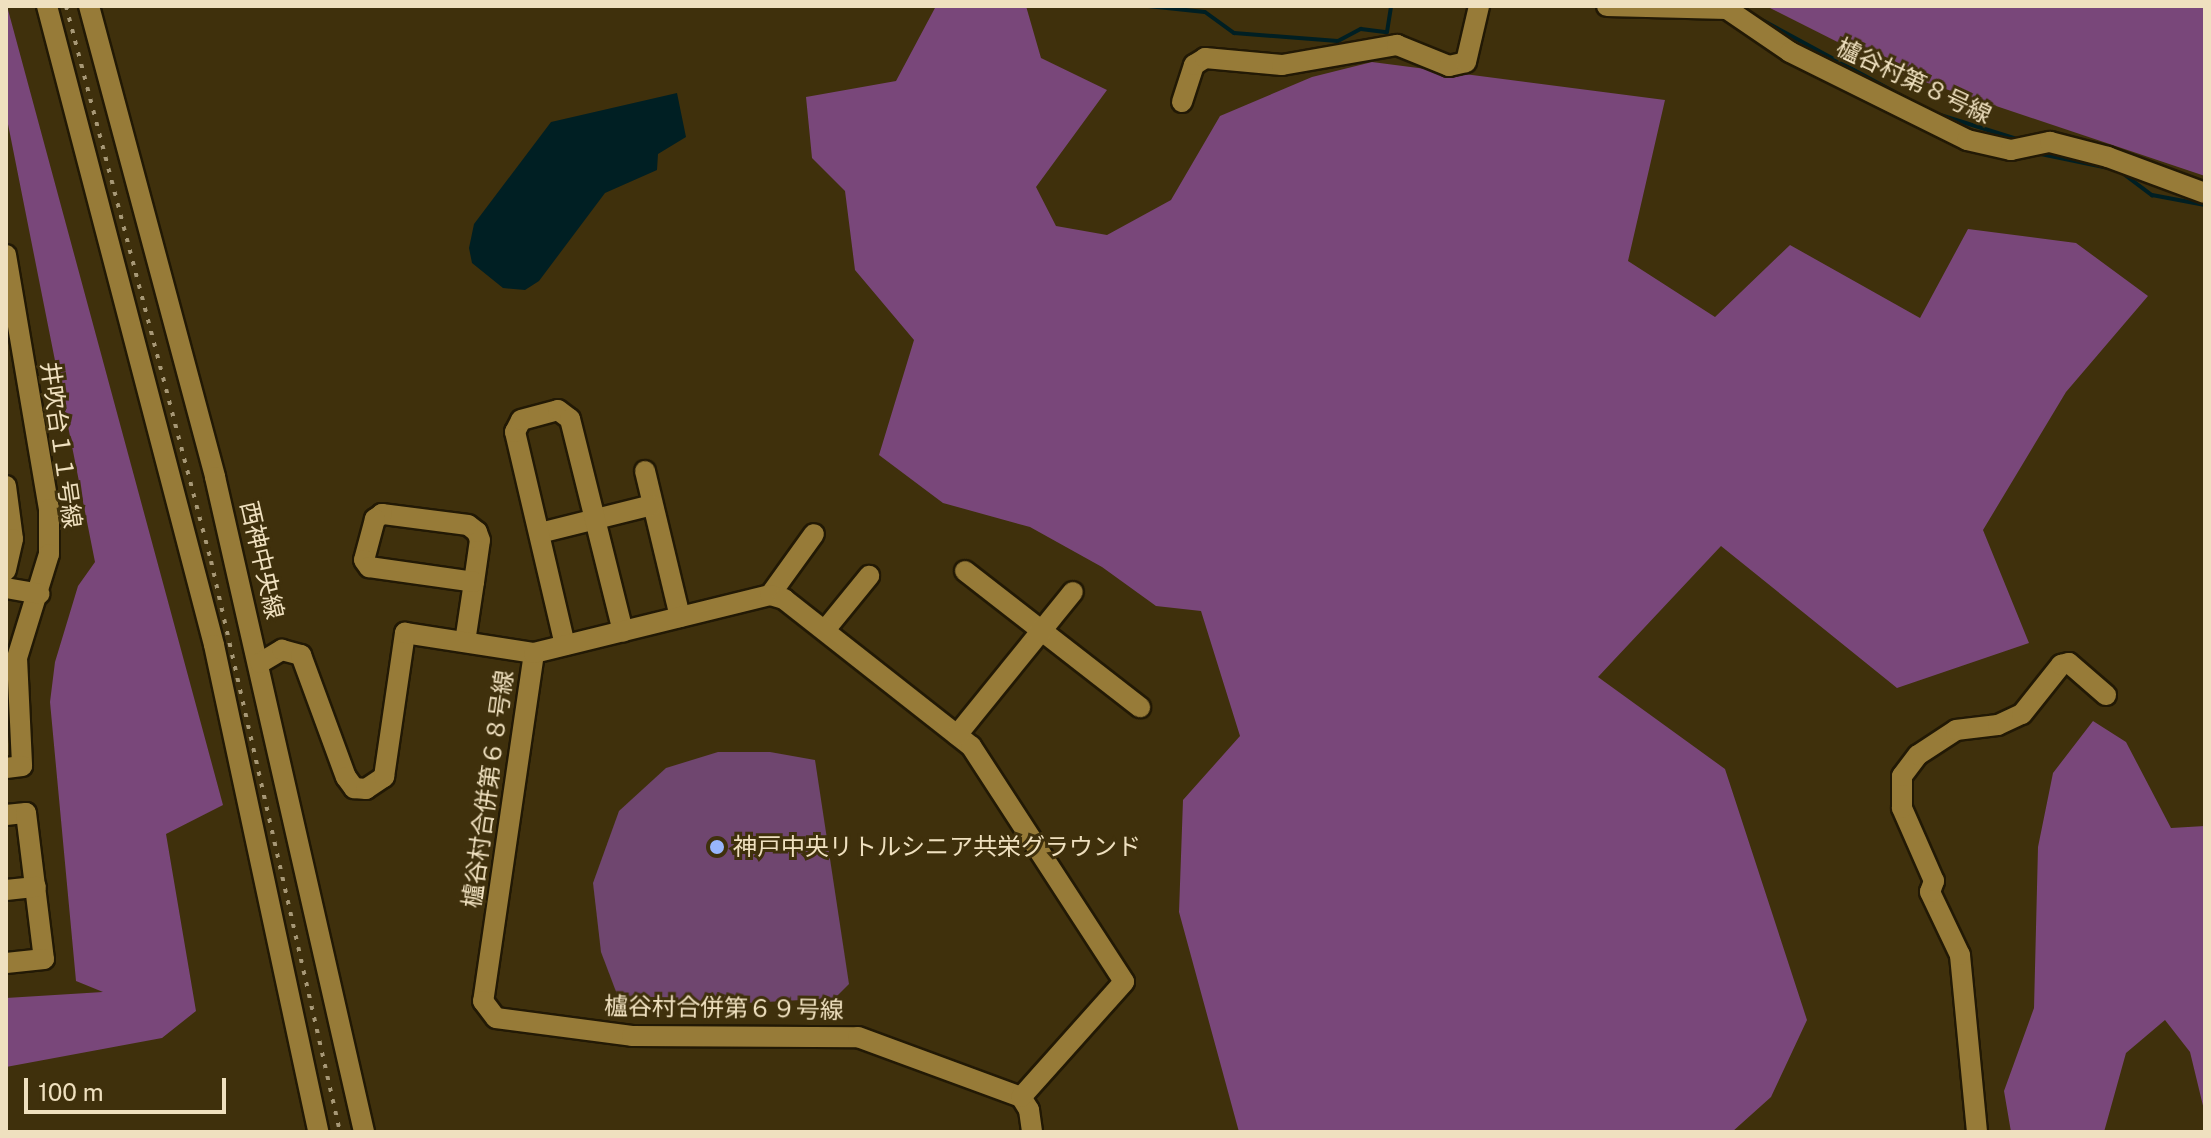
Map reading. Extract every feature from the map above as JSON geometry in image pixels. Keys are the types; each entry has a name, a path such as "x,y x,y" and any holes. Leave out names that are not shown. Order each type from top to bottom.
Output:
{"street":[{"name":"西神中央線","path":"89,6 260,663 364,1132"},
{"path":"1182,102 1194,65 1205,58 1282,65 1397,45 1449,66 1466,62 1479,6"},
{"name":"櫨谷村第８号線","path":"1607,6 1727,9 1790,52 1967,140 2026,147 2050,142 2108,157 2205,193"},
{"path":"48,8 214,645 318,1132"},
{"name":"井吹台１１号線","path":"6,255 49,509 49,554 17,658 22,766 6,768"},
{"path":"565,645 515,432 521,420 558,410 570,419 598,520 623,631"},
{"path":"645,471 680,617"},
{"path":"6,570 13,539 7,494"},
{"path":"540,533 652,505"},
{"path":"465,642 474,582 480,540 468,525 382,514 375,519 364,560 369,567 474,582"},
{"path":"770,595 814,534"},
{"path":"965,571 1140,707"},
{"path":"825,630 869,576"},
{"path":"6,588 39,594"},
{"path":"957,735 1073,592"},
{"path":"534,653 770,595 784,599 971,746 1124,982 1021,1097 1029,1110 1032,1132"},
{"name":"櫨谷村合併第６８号線","path":"260,663 282,650 301,655 346,777 354,788 366,789 379,786 384,777 405,633 534,653 483,1001"},
{"path":"1977,1132 1960,955 1930,892 1934,881 1902,808 1902,776 1918,755 1956,730 1998,725 2022,714 2061,665 2069,663 2106,695"},
{"path":"6,815 26,813 44,959 6,963"},
{"path":"6,890 36,887"},
{"name":"櫨谷村合併第６９号線","path":"483,1001 496,1018 632,1036 858,1037 1021,1097"}],"shaded area":[{"path":"7,6 223,805 166,834 196,1011 162,1038 6,1067 6,998 103,992 76,981 50,702 55,662 78,586 95,562 6,114"},
{"path":"936,6 1026,6 1041,58 1107,90 1036,187 1056,226 1107,235 1171,200 1220,116 1312,77 1372,62 1665,100 1628,261 1715,317 1790,245 1920,318 1968,229 2076,243 2148,296 2066,392 1983,530 2029,643 1897,688 1721,546 1598,677 1725,769 1807,1020 1771,1097 1732,1132 1239,1132 1179,912 1183,800 1240,736 1201,611 1156,606 1102,567 1030,527 943,503 879,455 914,340 855,270 845,191 812,158 806,97 896,81"},
{"path":"1766,6 2205,6 2205,176 1901,74"},
{"path":"2093,721 2126,742 2171,828 2205,826 2205,1114 2190,1052 2165,1020 2126,1053 2104,1132 2011,1132 2004,1091 2034,1008 2038,847 2053,773"},
{"name":"神戸中央リトルシニア共栄グラウンド","path":"718,752 770,752 815,760 849,984 835,998 623,1010 601,952 593,883 619,811 666,768"}],"water":[{"path":"677,93 686,137 658,154 657,170 605,193 539,281 525,290 503,288 472,263 469,248 474,224 551,122"}],"waterway":[{"path":"1148,6 1205,12 1234,33 1338,41 1361,29 1387,32 1391,6"},
{"path":"1751,14 1926,109"},
{"path":"1937,114 2020,140"},
{"path":"2036,153 2113,169"},
{"path":"2121,172 2152,195 2205,205"}],"railway":[{"path":"66,6 211,561 340,1132"}],"place":[{"name":"神戸中央リトルシニア共栄グラウンド","path":"717,847"}]}
